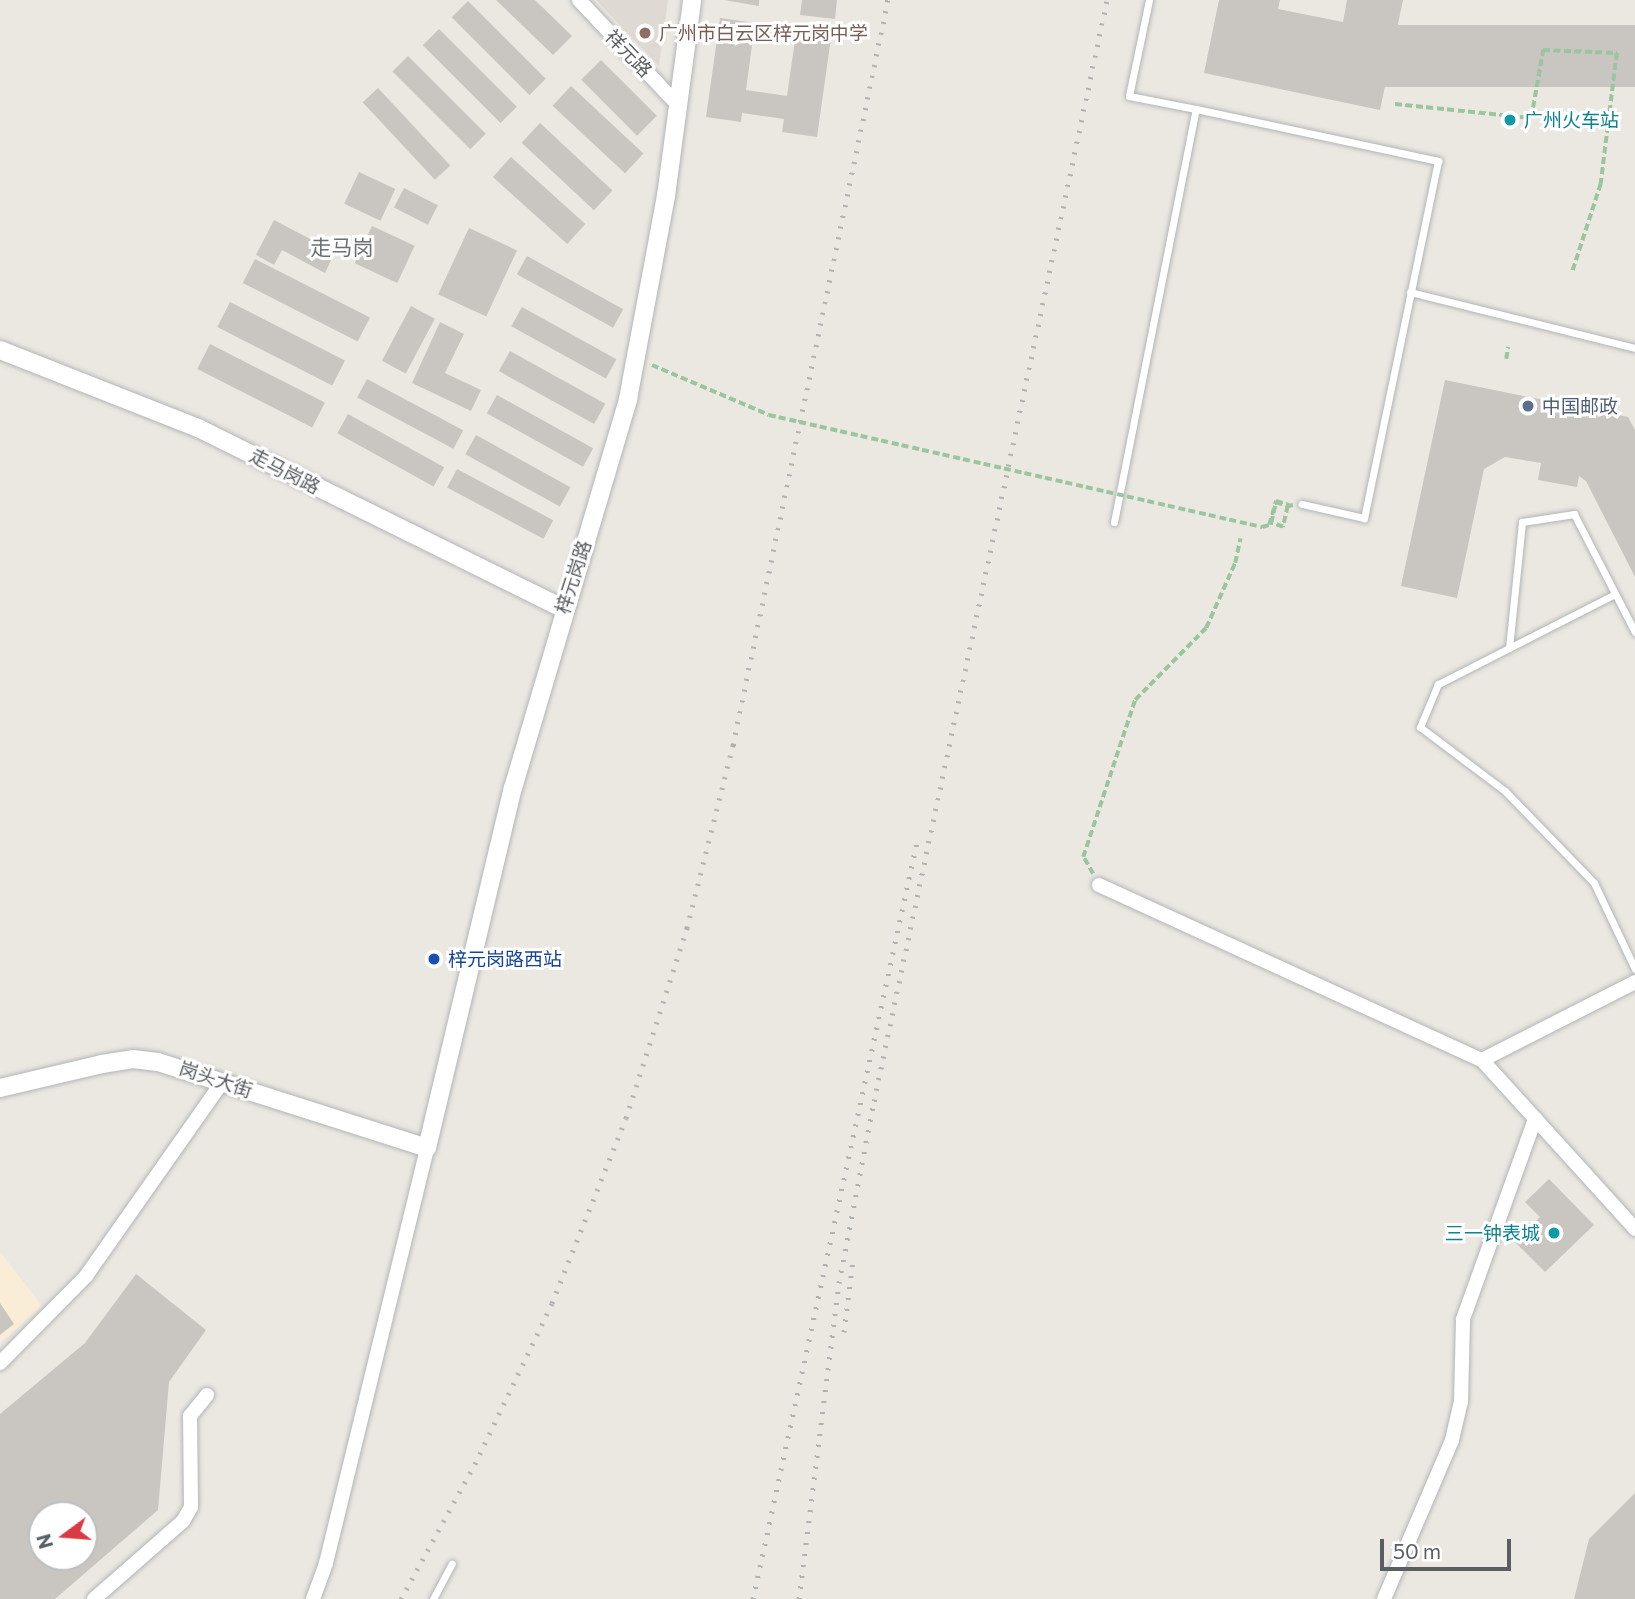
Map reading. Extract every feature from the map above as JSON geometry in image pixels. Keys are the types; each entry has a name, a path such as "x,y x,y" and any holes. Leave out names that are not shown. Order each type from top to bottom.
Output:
{"street":[{"name":"祥元路","path":"579,0 680,106"},
{"name":"梓元岗路","path":"427,1149 513,788 562,608 619,431 636,358 680,106 692,0"},
{"name":"走马岗路","path":"0,350 198,428 562,608"},
{"path":"1099,885 1482,1060 1635,1229"},
{"path":"1482,1060 1635,982"},
{"name":"岗头大街","path":"0,1088 133,1059 223,1081 427,1149"},
{"path":"0,1363 86,1276 223,1081"},
{"path":"1384,1599 1452,1440 1461,1402 1463,1319 1535,1119"},
{"path":"313,1599 326,1563 427,1149"},
{"path":"94,1599 183,1521 191,1507 190,1416 207,1395"}],"lane":[{"path":"1149,0 1129,96 1438,161 1364,519 1302,504"},
{"path":"1114,522 1196,109"},
{"path":"1410,292 1635,348"},
{"path":"1509,648 1522,522 1574,514 1635,632"},
{"path":"1615,594 1438,684 1420,727 1505,791 1594,883 1635,969"},
{"path":"433,1599 452,1564"}],"path":[{"path":"1395,104 1531,118 1543,50 1616,53 1601,184 1572,273"},
{"path":"1506,359 1508,347"},
{"path":"636,358 769,415 1262,527 1269,525 1276,501 1289,506"},
{"path":"1289,506 1283,527 1270,523 1276,502 1289,506 1302,504"},
{"path":"1099,885 1083,857 1135,699 1206,628 1240,539"}],"shaded area":[{"name":"广州市白云区梓元岗中学","path":"596,0 668,0 659,66"},
{"path":"0,1252 42,1306 0,1343"}],"building":[{"path":"496,0 535,0 572,36 553,55"},
{"path":"724,0 759,0 759,6"},
{"path":"802,0 837,0 835,19 800,15"},
{"path":"1219,0 1280,0 1278,9 1343,22 1347,0 1403,0 1380,110 1204,73"},
{"path":"468,1 546,79 530,95 452,17"},
{"path":"720,18 755,23 746,90 787,96 796,33 831,38 817,137 782,132 784,119 742,113 741,122 706,117"},
{"path":"1347,25 1635,25 1635,87 1347,87"},
{"path":"439,29 517,107 501,123 423,45"},
{"path":"408,56 486,134 470,149 392,72"},
{"path":"601,60 657,116 637,136 581,80"},
{"path":"571,86 643,154 625,173 553,106"},
{"path":"378,88 450,166 435,180 363,102"},
{"path":"540,123 612,191 594,210 522,143"},
{"path":"511,157 585,224 567,244 493,177"},
{"path":"359,172 395,189 380,221 344,204"},
{"path":"404,188 438,205 428,225 394,208"},
{"path":"274,220 335,252 325,273 282,250 274,265 256,255"},
{"path":"372,226 415,246 397,283 355,263"},
{"path":"469,228 517,250 486,317 438,294"},
{"path":"527,256 623,309 613,328 517,274"},
{"path":"255,259 370,318 358,342 243,283"},
{"path":"230,302 345,361 332,386 217,327"},
{"path":"411,306 435,319 406,373 382,361"},
{"path":"522,307 616,359 606,379 511,326"},
{"path":"440,322 464,334 445,373 481,390 471,411 412,383"},
{"path":"210,344 325,403 312,428 197,369"},
{"path":"510,351 605,404 594,424 499,371"},
{"path":"367,379 463,430 453,449 357,398"},
{"path":"1445,380 1628,417 1635,430 1635,577 1586,481 1579,476 1577,487 1538,480 1541,463 1505,457 1484,469 1457,598 1401,586"},
{"path":"497,395 593,448 583,467 487,413"},
{"path":"348,414 444,467 434,487 337,433"},
{"path":"476,435 570,487 560,507 465,454"},
{"path":"457,469 553,520 543,539 447,488"},
{"name":"三一钟表城","path":"1549,1179 1594,1225 1545,1272 1515,1242 1540,1217 1525,1202"},
{"path":"136,1274 206,1330 169,1382 158,1510 98,1562 98,1501 28,1501 28,1571 87,1571 55,1599 0,1599 0,1414 85,1343"},
{"path":"0,1303 14,1324 0,1335"},
{"path":"1635,1493 1635,1599 1574,1599 1589,1539"}],"railway":[{"path":"401,1599 475,1464 552,1303 626,1118 687,928 733,745 888,0"},
{"path":"799,1599 839,1283 874,1101 1107,0"},
{"path":"753,1599 917,842"},
{"path":"844,1332 853,1260"}],"place":[{"name":"广州市白云区梓元岗中学","path":"645,33"},
{"name":"广州火车站","path":"1510,120"},
{"name":"中国邮政","path":"1528,406"},
{"name":"梓元岗路西站","path":"434,959"},
{"name":"三一钟表城","path":"1554,1233"}],"district":[{"name":"走马岗","path":"342,247"}]}
